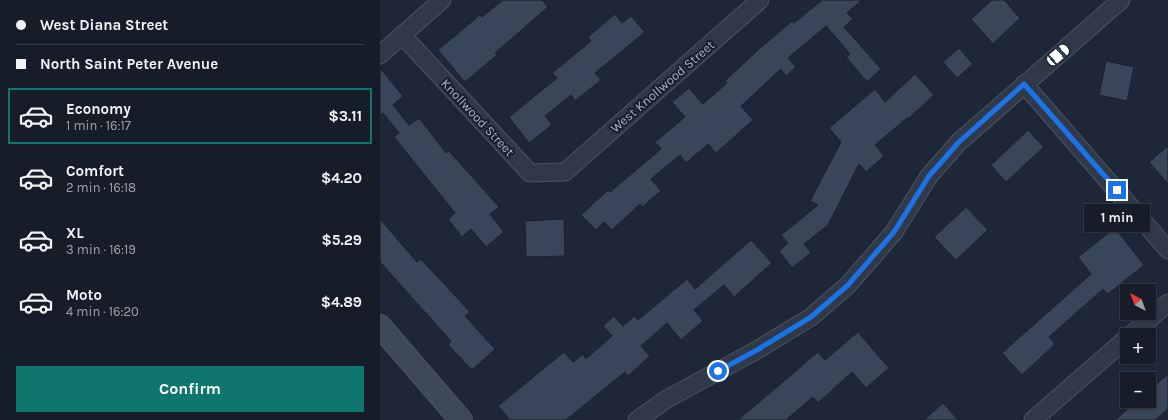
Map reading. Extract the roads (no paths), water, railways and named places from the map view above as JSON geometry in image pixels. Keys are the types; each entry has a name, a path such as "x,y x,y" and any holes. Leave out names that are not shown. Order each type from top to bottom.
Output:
{"street":[{"path":"380,55 442,0"},
{"name":"West Knollwood Street","path":"565,172 760,0"},
{"path":"636,420 667,398 757,350 811,317 848,285 894,232 929,176 959,142 1121,0"},
{"name":"Knollwood Street","path":"402,35 530,173 565,172"},
{"path":"1024,84 1168,250"},
{"path":"1139,328 1168,303"},
{"path":"381,329 461,420"},
{"path":"1033,420 1120,344"}]}
